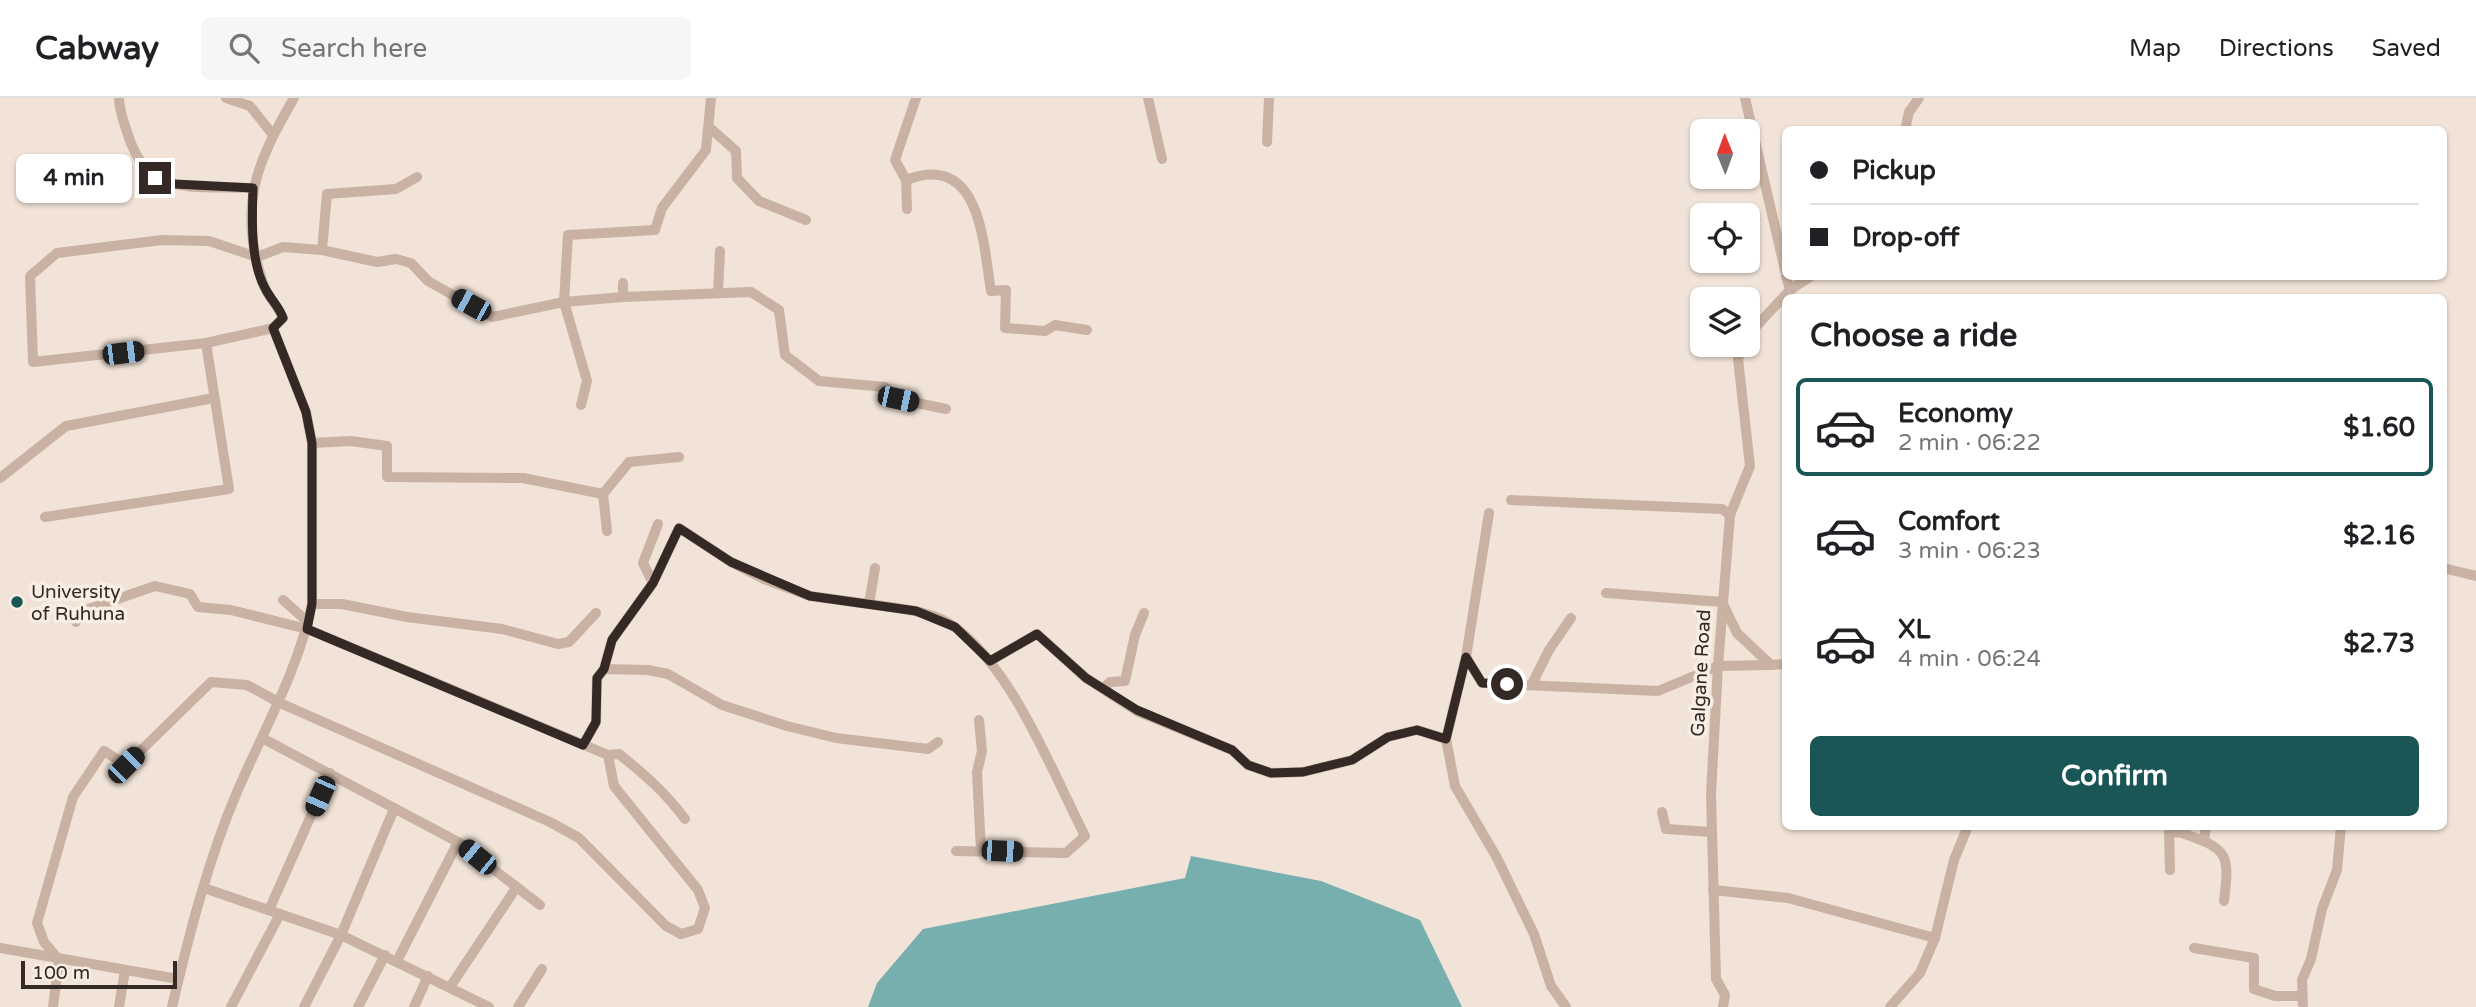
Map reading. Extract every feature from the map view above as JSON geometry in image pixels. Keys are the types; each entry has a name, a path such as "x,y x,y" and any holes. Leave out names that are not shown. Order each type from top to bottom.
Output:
{"street":[{"path":"119,98 119,107 133,152 141,165 155,178 175,184 253,188"},
{"path":"226,98 250,106 273,135"},
{"path":"294,98 257,168 253,188 252,218 257,257 265,289 278,304 283,318 273,328 206,343 33,362 30,276 57,254 162,240 209,241 257,257 283,247 322,250 377,262 396,259 411,263 428,281 492,317 564,302 751,292 779,310 785,355 819,381 885,387 898,399 946,410"},
{"path":"581,405 587,381 564,302 568,235 655,230 662,208 706,150 711,98"},
{"path":"907,209 906,180 895,160 916,98"},
{"path":"1148,98 1162,159"},
{"path":"1267,142 1269,98"},
{"path":"1745,98 1782,257"},
{"path":"1906,126 1909,112 1919,98"},
{"path":"709,127 736,151 737,178 759,201 806,220"},
{"path":"906,180 922,174 950,179 967,190 979,219 991,291 1006,290 1005,328 1045,331 1055,325 1087,330"},
{"path":"322,250 327,194 396,189 417,177"},
{"path":"718,293 720,251"},
{"path":"1790,294 1806,280"},
{"path":"623,284 623,297"},
{"path":"1760,323 1782,302"},
{"path":"172,1007 204,888 236,794 280,703 308,626 312,604 312,443 306,412 273,328"},
{"path":"45,517 229,489 206,343"},
{"name":"Galgane Road","path":"1723,1007 1725,995 1716,979 1710,794 1730,515 1750,466 1739,357"},
{"path":"0,478 66,426 214,398"},
{"path":"312,443 351,441 387,446 387,477 523,478 603,494"},
{"path":"607,531 603,494 629,462 679,457"},
{"path":"1511,500 1722,509 1730,515"},
{"path":"1489,513 1466,657 1446,739 1455,786 1497,858 1534,934 1551,986 1566,1007"},
{"path":"653,583 643,564 658,524"},
{"path":"583,745 596,722 597,678 604,669 612,640 653,583 679,528 731,562 764,579 810,596 916,611 955,627 1000,671 1086,836 1066,853 956,851"},
{"path":"869,604 875,568"},
{"path":"2447,569 2476,576"},
{"path":"76,622 83,611 155,586 190,594 198,607 231,610 308,626 583,745 608,755 619,754 666,794 685,819"},
{"path":"1606,593 1722,603 1737,633 1770,665"},
{"path":"284,600 308,626"},
{"path":"312,604 342,604 407,617 502,629 558,645 569,642 596,614"},
{"path":"1103,688 1110,682 1125,681 1135,635 1144,613"},
{"path":"1532,684 1549,650 1571,618"},
{"path":"990,661 1037,634 1103,688 1137,710 1232,750 1248,765 1271,773 1303,772 1352,760 1388,737 1417,730 1446,739"},
{"path":"1466,657 1482,683 1658,691 1718,666 1782,664"},
{"path":"604,669 648,670 668,674 722,705 836,738 928,749 938,742"},
{"path":"53,1007 59,960 44,942 37,923 73,797 104,751 126,765 211,681 247,685 280,703 560,827 579,838 666,926 681,934 698,929 705,908 698,890 614,786 608,755"},
{"path":"979,720 982,751 977,772 981,851"},
{"path":"262,738 458,842 540,905"},
{"path":"269,911 330,773"},
{"path":"304,1007 341,935 394,809"},
{"path":"1662,812 1666,829 1712,832"},
{"path":"1890,1007 1920,973 1935,937 1954,860 1966,830"},
{"path":"2170,870 2169,832 2178,830"},
{"path":"2184,830 2216,845 2228,865 2224,901"},
{"path":"2204,841 2205,830"},
{"path":"2194,948 2254,958 2254,989 2303,1002 2302,980 2311,959 2322,909 2337,870 2341,830"},
{"path":"397,961 458,842"},
{"path":"204,888 341,935 450,987 474,1003 489,1007"},
{"path":"450,987 516,888"},
{"path":"1713,890 1788,898 1935,937"},
{"path":"231,1007 280,914"},
{"path":"0,948 178,979"},
{"path":"358,1007 385,954"},
{"path":"518,1007 542,969"},
{"path":"119,1007 125,970"},
{"path":"414,1007 428,976"}],"water":[{"path":"1191,856 1321,881 1420,920 1462,1007 868,1007 877,983 923,929 1185,878"}],"place":[{"name":"University of Ruhuna","path":"17,602"}],"route":[{"path":"155,178 175,184 253,188 252,218 257,257 265,289 278,304 283,318 273,328 306,412 312,443 312,604 307,629 583,745 596,722 597,678 604,669 612,640 653,583 679,528 731,562 764,579 810,596 916,611 955,627 990,661 1037,634 1086,678 1137,710 1232,750 1248,765 1271,773 1303,772 1352,760 1388,737 1417,730 1446,739 1466,657 1482,683 1507,684"}]}
